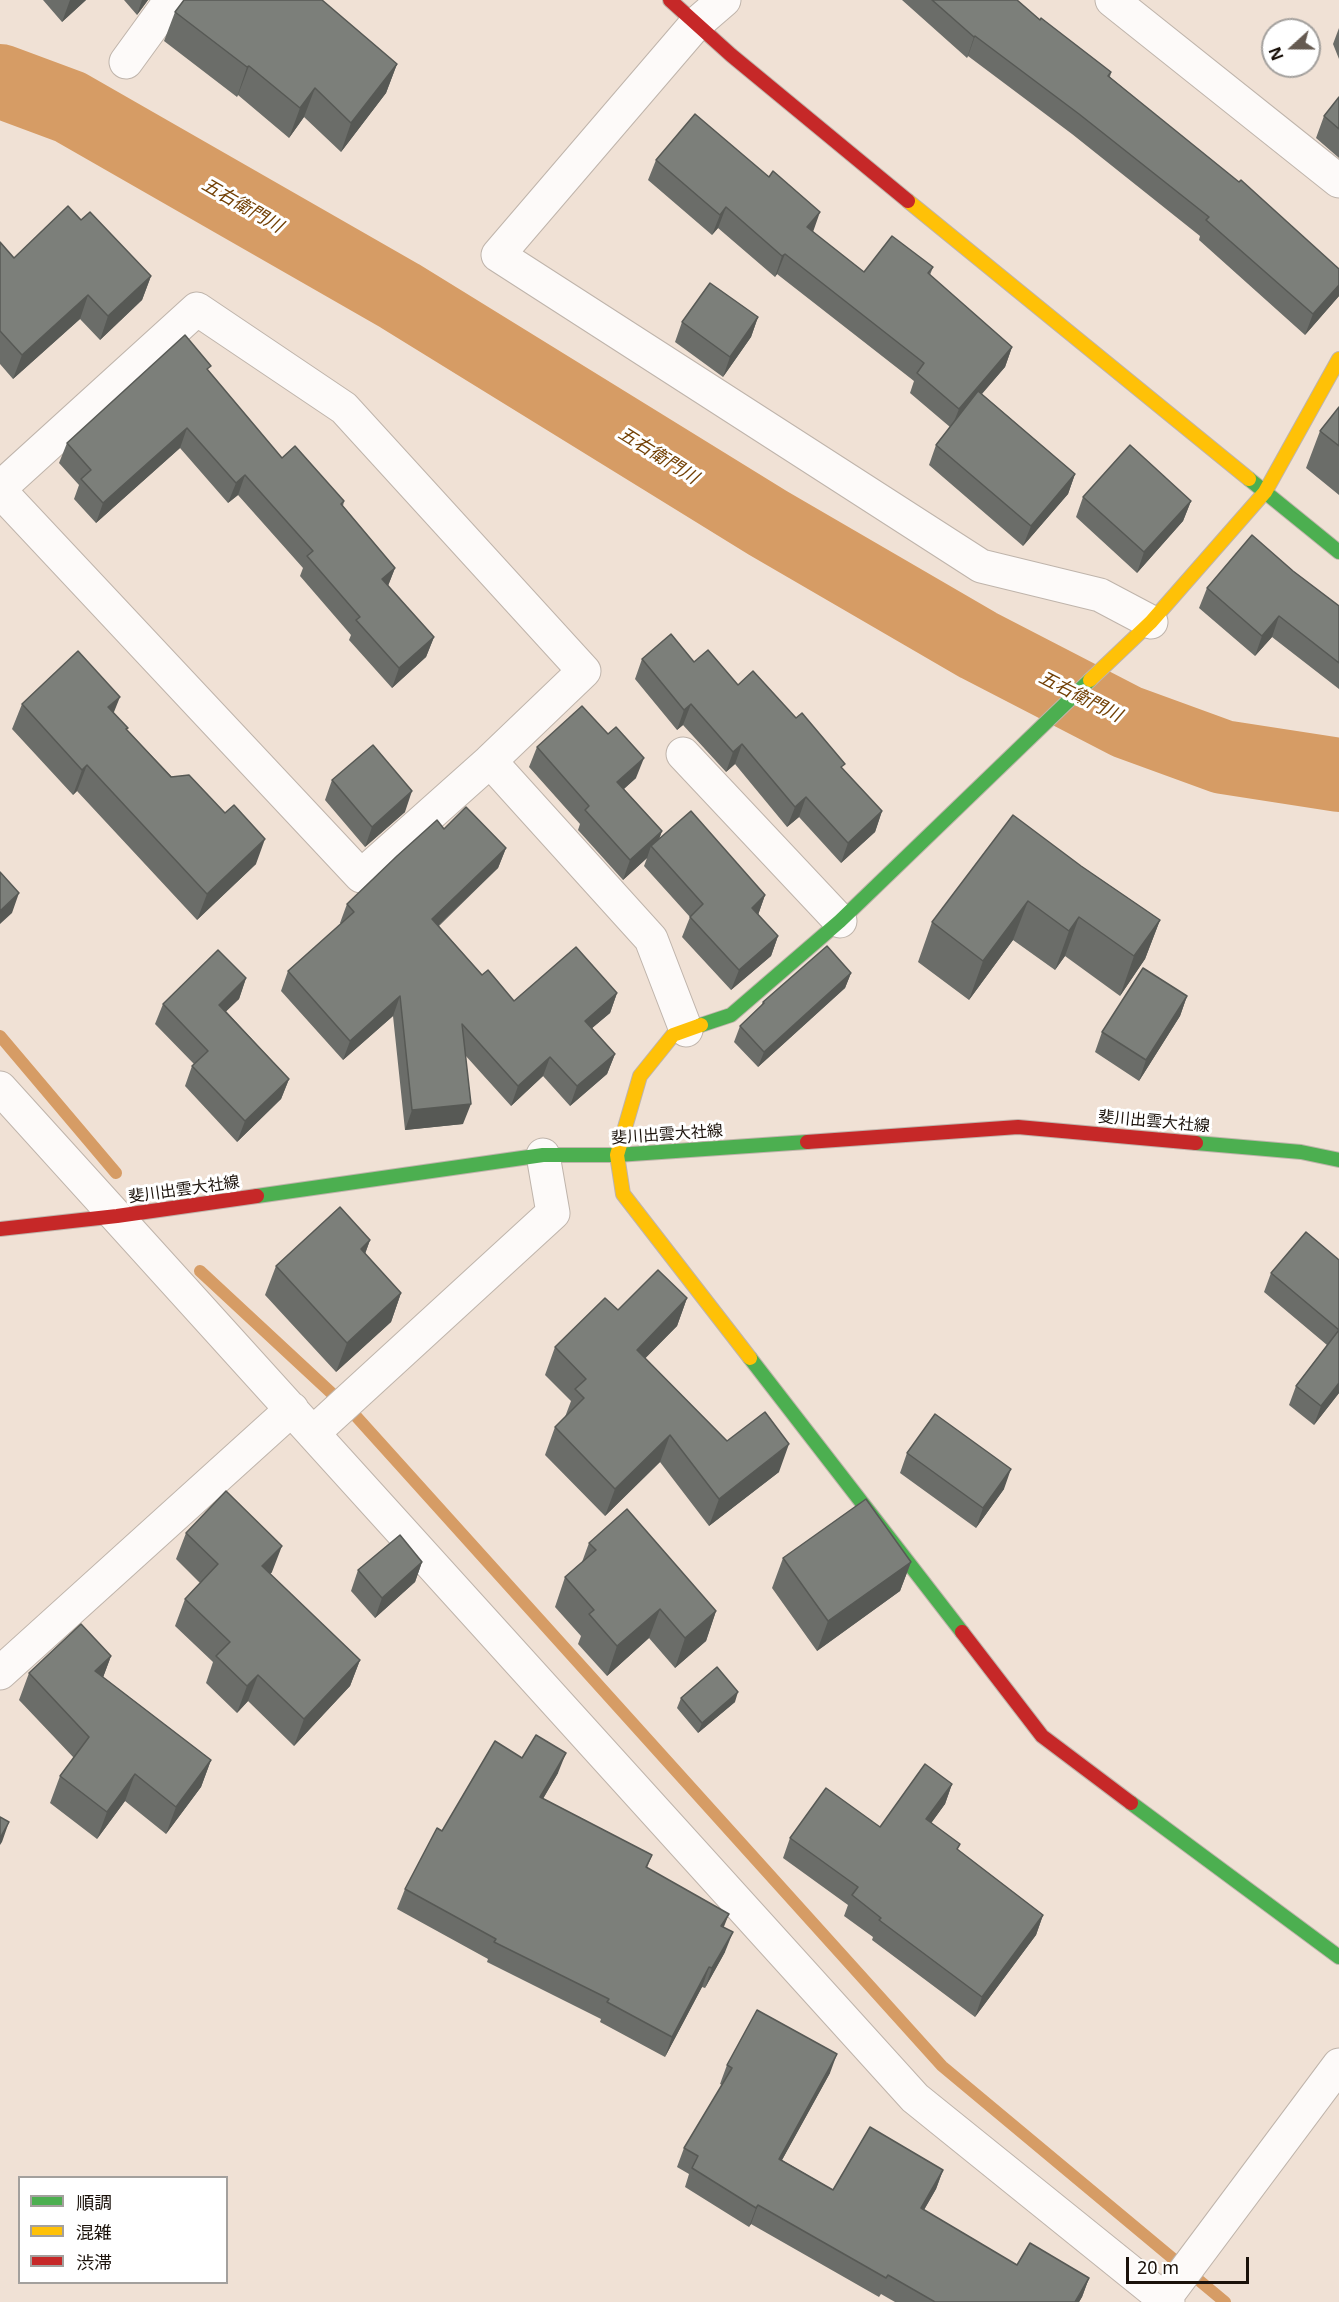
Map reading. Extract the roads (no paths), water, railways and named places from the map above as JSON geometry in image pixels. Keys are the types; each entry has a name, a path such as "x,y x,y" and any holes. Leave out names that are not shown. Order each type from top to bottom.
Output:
{"street":[{"path":"126,62 171,0"},
{"path":"670,0 695,25 790,101 950,238 1339,552"},
{"path":"724,0 695,25 498,255 981,566 1100,595 1151,622"},
{"path":"1112,0 1339,182"},
{"path":"197,309 344,408 584,671 489,761 360,876 0,489 197,309"},
{"path":"1339,359 1265,492 1151,622 840,921 731,1015 674,1035 640,1076 617,1155 623,1194 1042,1736 1339,1957"},
{"path":"683,754 840,921"},
{"path":"489,761 651,939 686,1030"},
{"path":"0,1088 915,2098 1165,2301 1339,2065"},
{"name":"斐川出雲大社線","path":"0,1229 117,1216 543,1155 617,1155 1018,1127 1301,1152 1339,1160"},
{"path":"0,1673 553,1213 543,1155"}],"waterway":[{"name":"五右衛門川","path":"0,81 70,107 400,296 768,523 978,645 1127,722 1223,757 1339,775"},
{"path":"0,1036 116,1173"},
{"path":"200,1271 354,1414 942,2066 1225,2302"}]}
